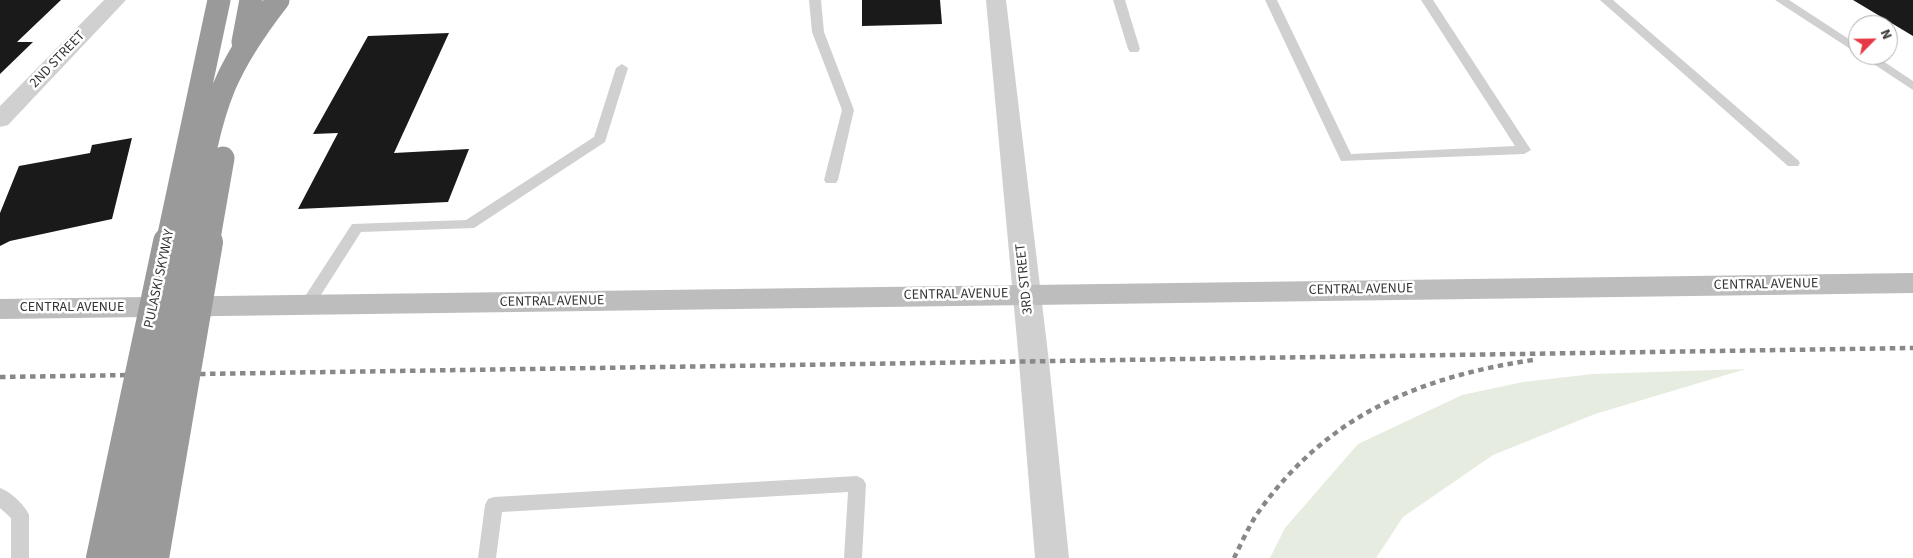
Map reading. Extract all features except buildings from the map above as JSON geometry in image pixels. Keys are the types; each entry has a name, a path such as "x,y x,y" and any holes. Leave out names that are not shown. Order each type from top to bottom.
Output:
{"highway":[{"name":"PULASKI SKYWAY","path":"101,558 220,0"},
{"path":"154,558 251,0"},
{"path":"125,558 211,128 226,82 239,56 278,0"}],"main road":[{"name":"CENTRAL AVENUE","path":"0,309 1913,283"}],"street":[{"name":"2ND STREET","path":"0,120 116,0"},
{"name":"3RD STREET","path":"996,0 1052,558"}],"lane":[{"path":"815,0 818,32 848,110 831,180"},
{"path":"1119,0 1134,49"},
{"path":"1271,0 1346,158 1524,150 1427,0"},
{"path":"1606,0 1793,163"},
{"path":"1781,0 1848,44"},
{"path":"1881,65 1913,86"},
{"path":"307,305 357,227 469,225 600,139 622,68"},
{"path":"487,558 494,505 857,484 853,558"},
{"path":"0,496 20,515 20,558"}],"shaded area":[{"path":"1746,369 1595,414 1493,455 1403,517 1376,558 1270,558 1285,528 1358,444 1462,395 1523,382 1593,374"}],"railway":[{"path":"0,377 1913,348"},
{"path":"1234,558 1257,514 1284,480 1313,451 1344,427 1378,407 1413,390 1451,377 1491,367 1533,360"}]}
